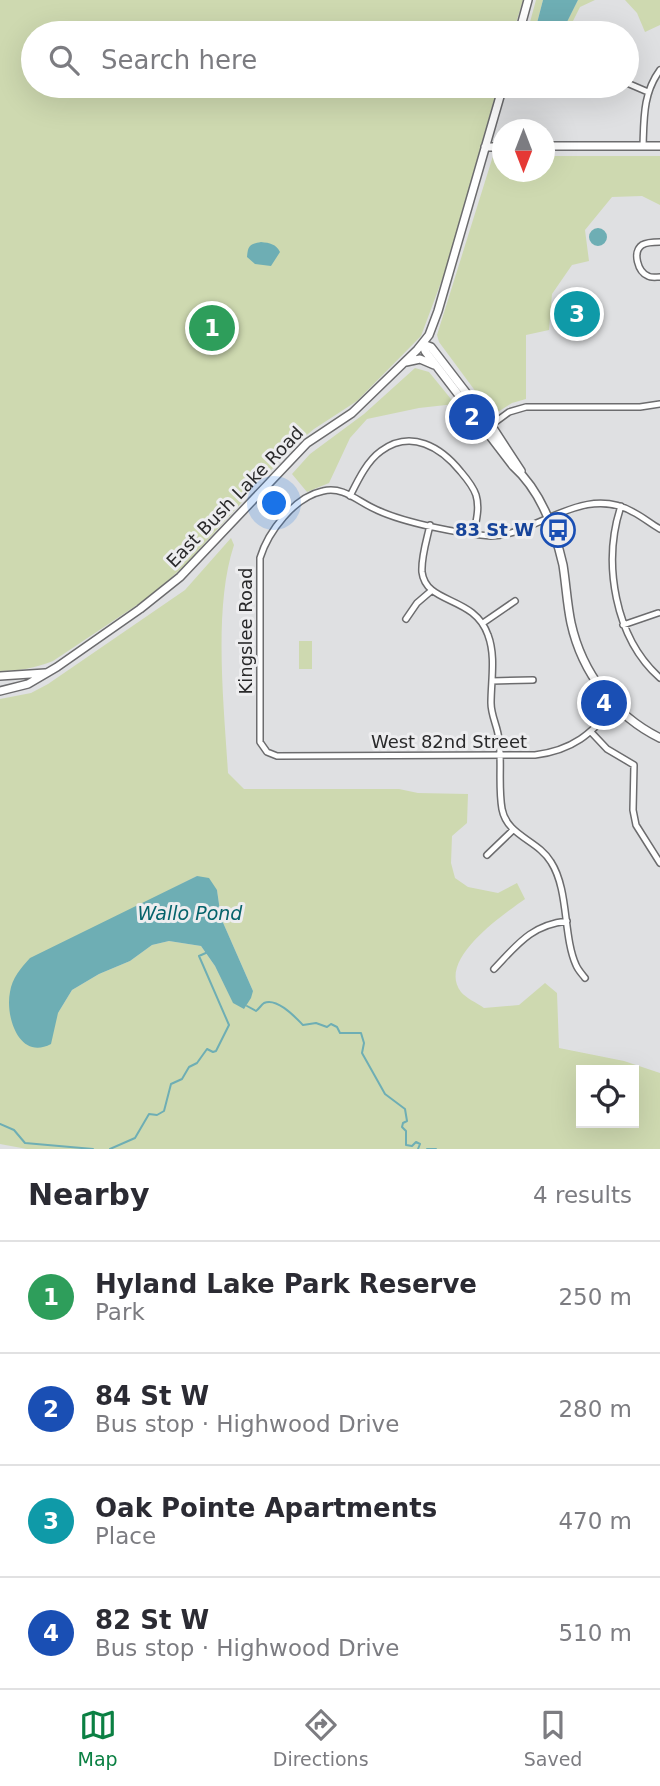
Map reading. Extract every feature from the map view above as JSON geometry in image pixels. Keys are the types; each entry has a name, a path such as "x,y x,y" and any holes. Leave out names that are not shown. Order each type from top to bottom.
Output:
{"street":[{"path":"522,21 528,0"},
{"path":"643,146 645,105 648,92 660,70"},
{"path":"639,88 648,92"},
{"name":"East Bush Lake Road","path":"0,691 28,684 46,673 170,586 288,460 307,443 352,413 423,344 438,311 499,98"},
{"path":"555,146 660,146"},
{"path":"485,147 492,147"},
{"path":"660,242 645,243 638,249 637,254 638,265 643,273 660,277"},
{"path":"423,344 425,351 517,463 548,518 562,564 571,624 594,679 616,706 634,722 660,738"},
{"path":"423,344 431,347 488,427"},
{"path":"402,364 420,359 437,366"},
{"path":"488,427 509,412 526,407 660,406"},
{"path":"474,533 478,506 474,489 444,453 425,443 404,442 383,449 368,464 350,496 376,510 430,525 474,533 505,535 582,504 607,503 632,510 660,530"},
{"name":"Kingslee Road","path":"267,752 260,742 260,558 275,526 304,498 334,490 350,496"},
{"path":"621,506 614,532 613,561 617,599 623,625 640,658 660,678"},
{"path":"430,525 422,573 424,580 432,591 471,610 483,623 492,647 492,711 499,736 502,810 505,819 513,831 535,845 551,862 560,885 576,965 585,978"},
{"path":"406,619 417,603 432,591"},
{"path":"483,623 515,601"},
{"path":"623,625 658,613"},
{"path":"0,676 46,673"},
{"path":"492,681 533,680"},
{"name":"West 82nd Street","path":"267,752 277,756 535,755 571,746 592,732 616,706"},
{"path":"592,732 607,749 634,765 635,825 660,863"},
{"path":"487,855 513,831"},
{"path":"494,969 530,933 547,924 567,921"}],"green space":[{"path":"0,0 523,0 517,21 21,21 21,98 495,98 446,269 421,336 357,401 292,447 185,565 152,595 53,661 27,669 0,671"},
{"path":"536,0 543,0 538,21 530,21"},
{"path":"578,0 595,0 580,7 573,21 568,21"},
{"path":"625,0 660,0 660,25 645,32 637,13"},
{"path":"555,156 660,156 660,205 642,196 612,197 585,230 589,261 572,265 552,294 549,330 526,335 526,399 512,403 493,415 439,342 437,335 492,159 492,182 555,182"},
{"path":"415,368 429,372 455,404 419,408 367,419 350,438 329,483 307,492 292,474 310,454 364,414"},
{"path":"231,538 234,545 228,570 222,627 228,773 244,789 399,789 418,793 468,794 467,823 452,836 451,863 455,878 468,887 498,893 517,883 525,899 489,927 465,952 458,966 456,979 461,992 484,1008 519,1005 545,983 557,993 559,1048 636,1065 576,1065 576,1128 639,1128 639,1066 660,1073 660,1149 27,1149 0,1144 0,699 31,693 185,590","holes":["197,876 217,890 221,918 253,991 233,1002 215,966 201,946 169,941 152,945 130,961 99,974 72,990 58,1013 83,934"]},
{"path":"299,641 312,641 312,669 299,669"}],"water":[{"path":"543,0 578,0 568,21 538,21"},
{"path":"598,228 604,231 607,237 604,243 598,246 592,243 589,237 592,231"},
{"path":"261,242 272,244 280,252 271,266 255,264 247,257 250,246"},
{"name":"Wallo Pond","path":"197,876 209,878 217,890 221,918 253,991 244,1009 233,1003 215,966 201,946 169,941 152,945 130,961 99,974 72,990 58,1013 51,1044 40,1048 23,1041 12,1023 9,1002 15,978 30,958"}],"waterway":[{"path":"110,1149 135,1138 149,1114 157,1115 164,1111 171,1084 182,1079 189,1067 197,1063 207,1049 216,1051 229,1025 199,956 208,952"},
{"path":"247,1006 256,1011 264,1003 275,1003 303,1025 316,1023 327,1027 331,1024 337,1027 340,1033 361,1033 364,1043 362,1053 385,1094 405,1109 407,1121 402,1127 406,1131 406,1145 412,1146 416,1142 420,1144 418,1149"},
{"path":"0,1124 14,1130 25,1143 93,1149"},
{"path":"427,1149 436,1149"}],"place":[{"name":"Oak Pointe Apartments","path":"577,314"},
{"name":"Hyland Lake Park Reserve","path":"212,328"},
{"name":"84 St W","path":"472,417"},
{"name":"83 St W","path":"558,530"},
{"name":"82 St W","path":"604,703"}]}
